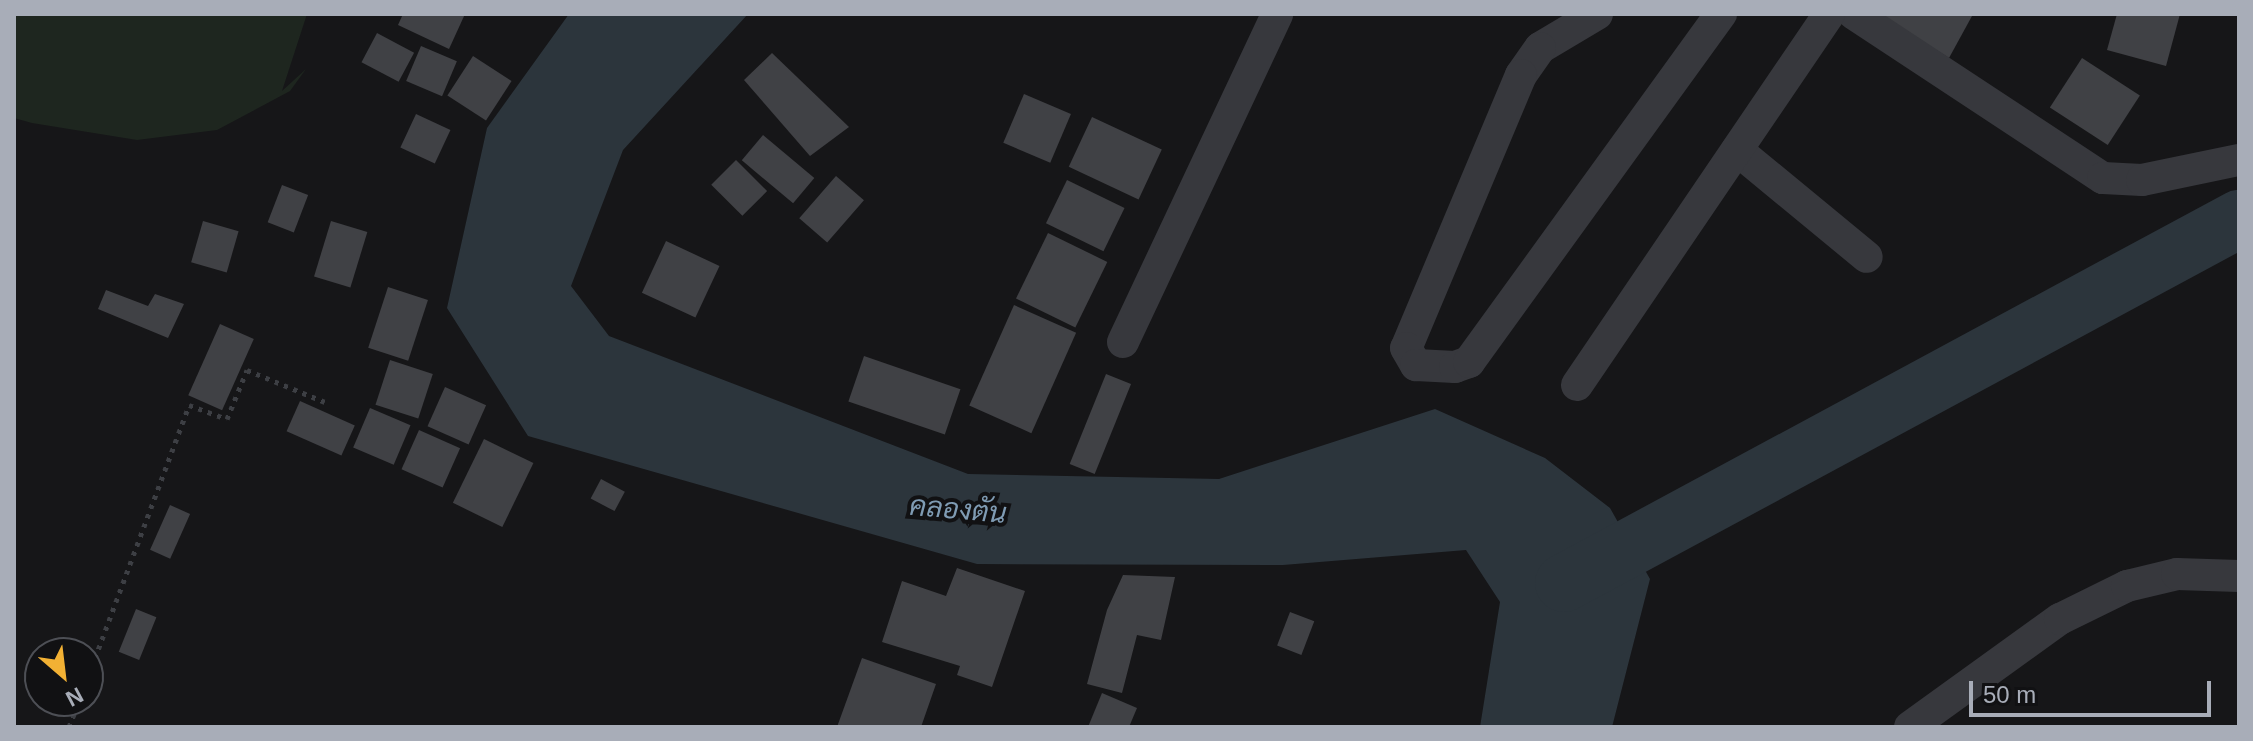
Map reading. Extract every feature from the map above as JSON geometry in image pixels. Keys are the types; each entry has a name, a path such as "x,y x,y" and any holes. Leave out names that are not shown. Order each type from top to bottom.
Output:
{"street":[{"path":"1123,342 1277,14"},
{"path":"1597,14 1540,48 1521,75 1406,348 1416,365 1455,367 1469,362 1721,14"},
{"path":"1577,385 1829,14"},
{"path":"1854,14 2103,178 2142,180 2239,160"},
{"path":"1737,150 1867,257"},
{"path":"1910,727 1943,717 2060,619 2127,586 2177,574 2239,576"}],"path":[{"path":"103,637 189,405 227,419 247,370 325,402"}],"shaded area":[{"path":"14,14 307,14 282,91 306,69 290,91 217,130 137,140 32,123 14,118"}],"water":[{"name":"คลองตัน","path":"569,14 748,14 623,150 571,286 609,336 968,474 1219,479 1435,409 1545,458 1610,508 1650,579 1612,727 1480,727 1500,602 1466,550 1283,565 977,564 528,436 447,308 487,128"}],"building":[{"path":"403,14 465,14 449,49 398,25"},
{"path":"1878,14 1968,14 1972,16 1949,58"},
{"path":"2117,14 2180,14 2166,66 2107,50"},
{"path":"377,33 414,53 399,82 362,62"},
{"path":"421,46 457,61 442,96 406,81"},
{"path":"772,53 849,127 810,156 744,80"},
{"path":"473,56 512,81 486,120 447,95"},
{"path":"2082,58 2140,96 2108,145 2050,107"},
{"path":"1024,94 1071,114 1050,163 1003,143"},
{"path":"416,114 450,130 435,164 400,148"},
{"path":"1092,117 1162,150 1139,199 1069,167"},
{"path":"763,135 814,178 793,203 742,160"},
{"path":"736,160 767,191 742,216 711,185"},
{"path":"836,176 864,200 827,243 799,218"},
{"path":"1067,180 1125,208 1103,251 1046,223"},
{"path":"282,185 308,195 294,232 268,222"},
{"path":"203,221 239,231 227,273 191,262"},
{"path":"331,221 367,232 350,288 314,276"},
{"path":"1048,233 1107,262 1075,328 1016,299"},
{"path":"666,241 719,266 695,318 642,293"},
{"path":"388,287 428,300 408,361 368,348"},
{"path":"106,290 148,306 155,294 184,304 168,338 98,309"},
{"path":"1014,305 1076,333 1031,433 969,405"},
{"path":"220,324 254,339 222,410 188,395"},
{"path":"864,356 960,389 945,435 848,401"},
{"path":"390,360 433,374 418,419 375,405"},
{"path":"1106,374 1131,384 1095,474 1070,464"},
{"path":"445,387 486,405 469,445 428,426"},
{"path":"300,401 355,425 341,456 287,431"},
{"path":"370,408 411,425 394,465 353,448"},
{"path":"419,430 460,448 443,488 402,469"},
{"path":"484,439 533,463 502,527 453,503"},
{"path":"601,479 625,492 615,511 591,498"},
{"path":"170,505 190,514 170,559 150,550"},
{"path":"957,568 1025,591 992,687 957,675 960,666 882,642 902,581 946,596"},
{"path":"1123,575 1175,577 1161,640 1137,635 1122,693 1087,684 1107,610"},
{"path":"136,609 156,617 139,660 119,652"},
{"path":"1290,612 1314,621 1301,655 1277,646"},
{"path":"862,658 936,684 921,727 837,727"},
{"path":"1102,693 1137,708 1129,727 1088,727"}],"waterway":[{"path":"1564,583 2239,219"}]}
